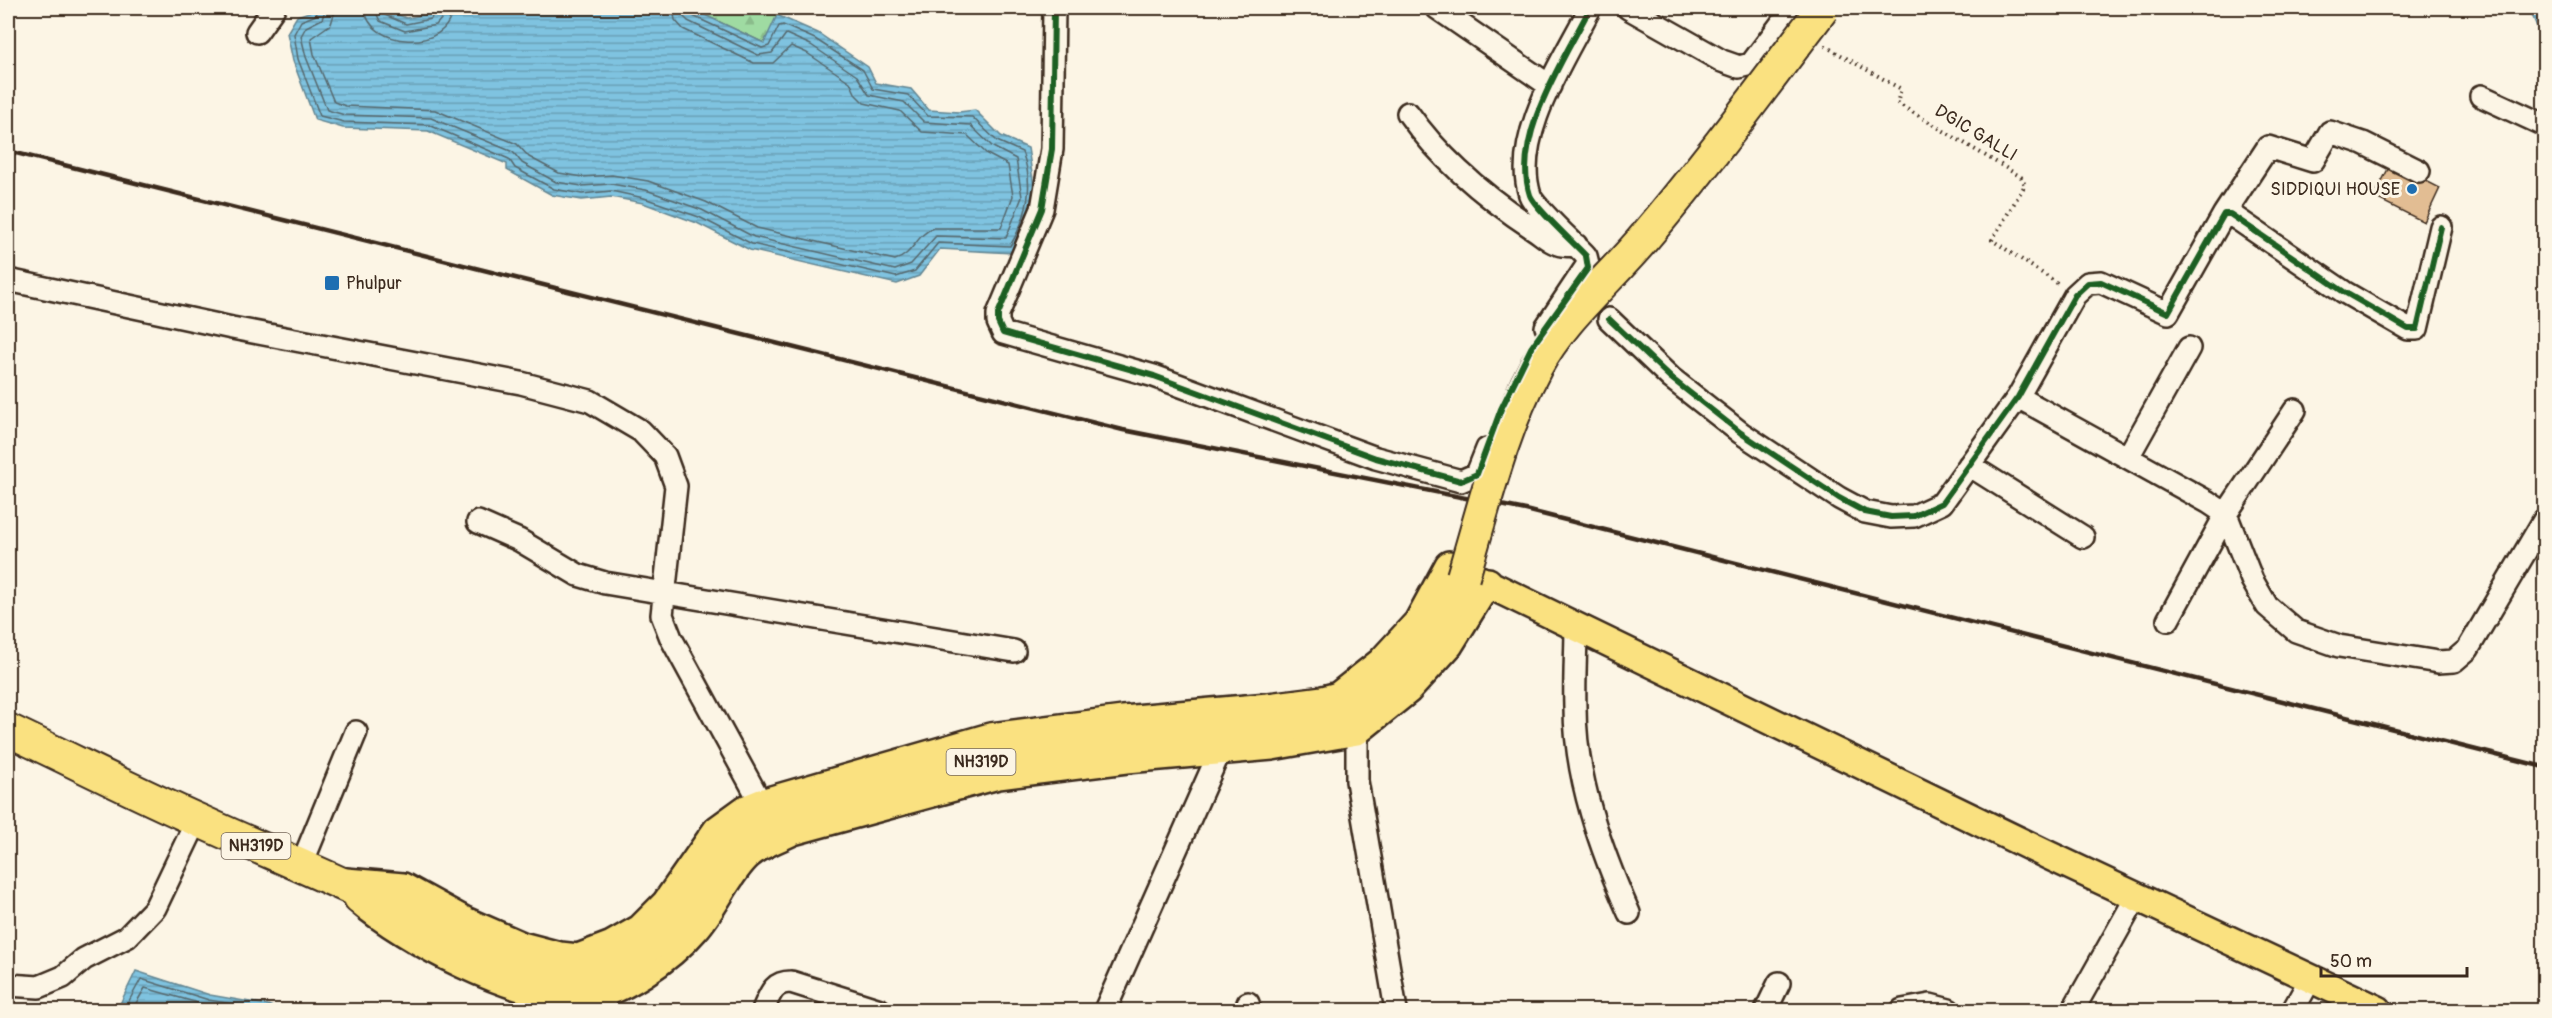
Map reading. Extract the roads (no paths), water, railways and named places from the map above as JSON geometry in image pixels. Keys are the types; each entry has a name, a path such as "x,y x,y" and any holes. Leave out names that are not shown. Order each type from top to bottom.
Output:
{"highway":[{"name":"NH319D","path":"8,730 197,820 336,881 505,961 535,972 559,977 588,976 611,970 655,940 676,919 741,840 760,827 831,802 995,759 1070,747 1311,720 1341,709 1370,693 1412,658 1448,609 1463,577 1509,430 1526,388 1548,346 1699,173 1822,8"}],"main road":[{"path":"336,881 403,887 465,921 522,946 560,956 578,958 612,945 640,929 666,903 717,830 761,802 990,737 1123,720 1268,707 1338,696 1381,662 1418,622 1449,565 2136,897 2378,1011"},
{"path":"336,881 382,920 447,956 499,979 553,995 582,997 603,1006 630,980 664,960 696,928 745,858 765,844 793,831 998,776 1330,737 1357,730 1408,690 1449,645 1488,582"}],"street":[{"path":"257,32 274,8"},
{"path":"1054,8 1052,149 1042,208 998,314 998,322 1003,333 1154,376 1376,458 1466,480 1477,474 1501,409 1531,348 1587,269 1586,256 1531,197 1527,170 1528,151 1538,112 1590,8"},
{"path":"1437,8 1550,86"},
{"path":"1628,8 1722,61 1739,67 1755,60 1793,8"},
{"path":"2481,96 2544,125"},
{"path":"1408,112 1426,139 1455,169 1560,245 1576,245"},
{"path":"1608,319 1671,378 1741,433 1839,498 1866,512 1891,517 1914,516 1942,503 2018,397 2075,295 2088,284 2101,282 2168,313 2224,214 2268,147 2313,161 2330,132 2363,143 2419,171"},
{"path":"2224,214 2230,214 2344,291 2408,329 2417,329 2441,227"},
{"path":"8,280 232,328 521,383 590,401 641,431 664,456 676,486 662,617 671,638 761,802"},
{"path":"2128,457 2189,348"},
{"path":"2018,397 2226,514 2252,580 2267,606 2296,631 2339,646 2438,662 2454,662 2468,649 2542,531"},
{"path":"2168,620 2226,514 2295,410"},
{"path":"1969,465 2083,537"},
{"path":"478,522 519,540 578,575 663,592 1014,651"},
{"path":"1576,625 1575,709 1588,799 1629,913"},
{"path":"1357,730 1357,782 1396,1011"},
{"path":"301,866 356,732"},
{"path":"1330,737 1342,752 1357,782"},
{"path":"1105,1011 1220,750"},
{"path":"8,985 39,987 63,977 84,959 127,937 155,908 197,820"},
{"path":"2073,1011 2136,897"},
{"path":"2293,1011 2311,978"},
{"path":"763,1011 774,986 782,982 791,982 880,1011"},
{"path":"1766,1011 1779,983"},
{"path":"1902,1011 1930,1005 1949,1011"}],"water":[{"path":"320,8 382,8 406,18 429,14 430,8 690,8 764,43 777,15 818,33 868,67 876,83 911,89 929,110 959,112 975,110 1001,136 1028,148 1036,199 1012,253 940,249 919,276 897,284 750,250 697,223 643,203 611,197 582,200 552,195 507,170 507,164 428,131 343,128 315,120 293,61 287,33 297,16"},
{"path":"2529,8 2544,8 2544,43"},
{"path":"136,971 210,995 268,1005 279,1010 117,1010"}],"railway":[{"path":"8,151 1123,430 1526,510 2544,767"}],"place":[{"name":"SIDDIQUI HOUSE","path":"2412,189"},
{"name":"Phulpur","path":"332,283"}]}
